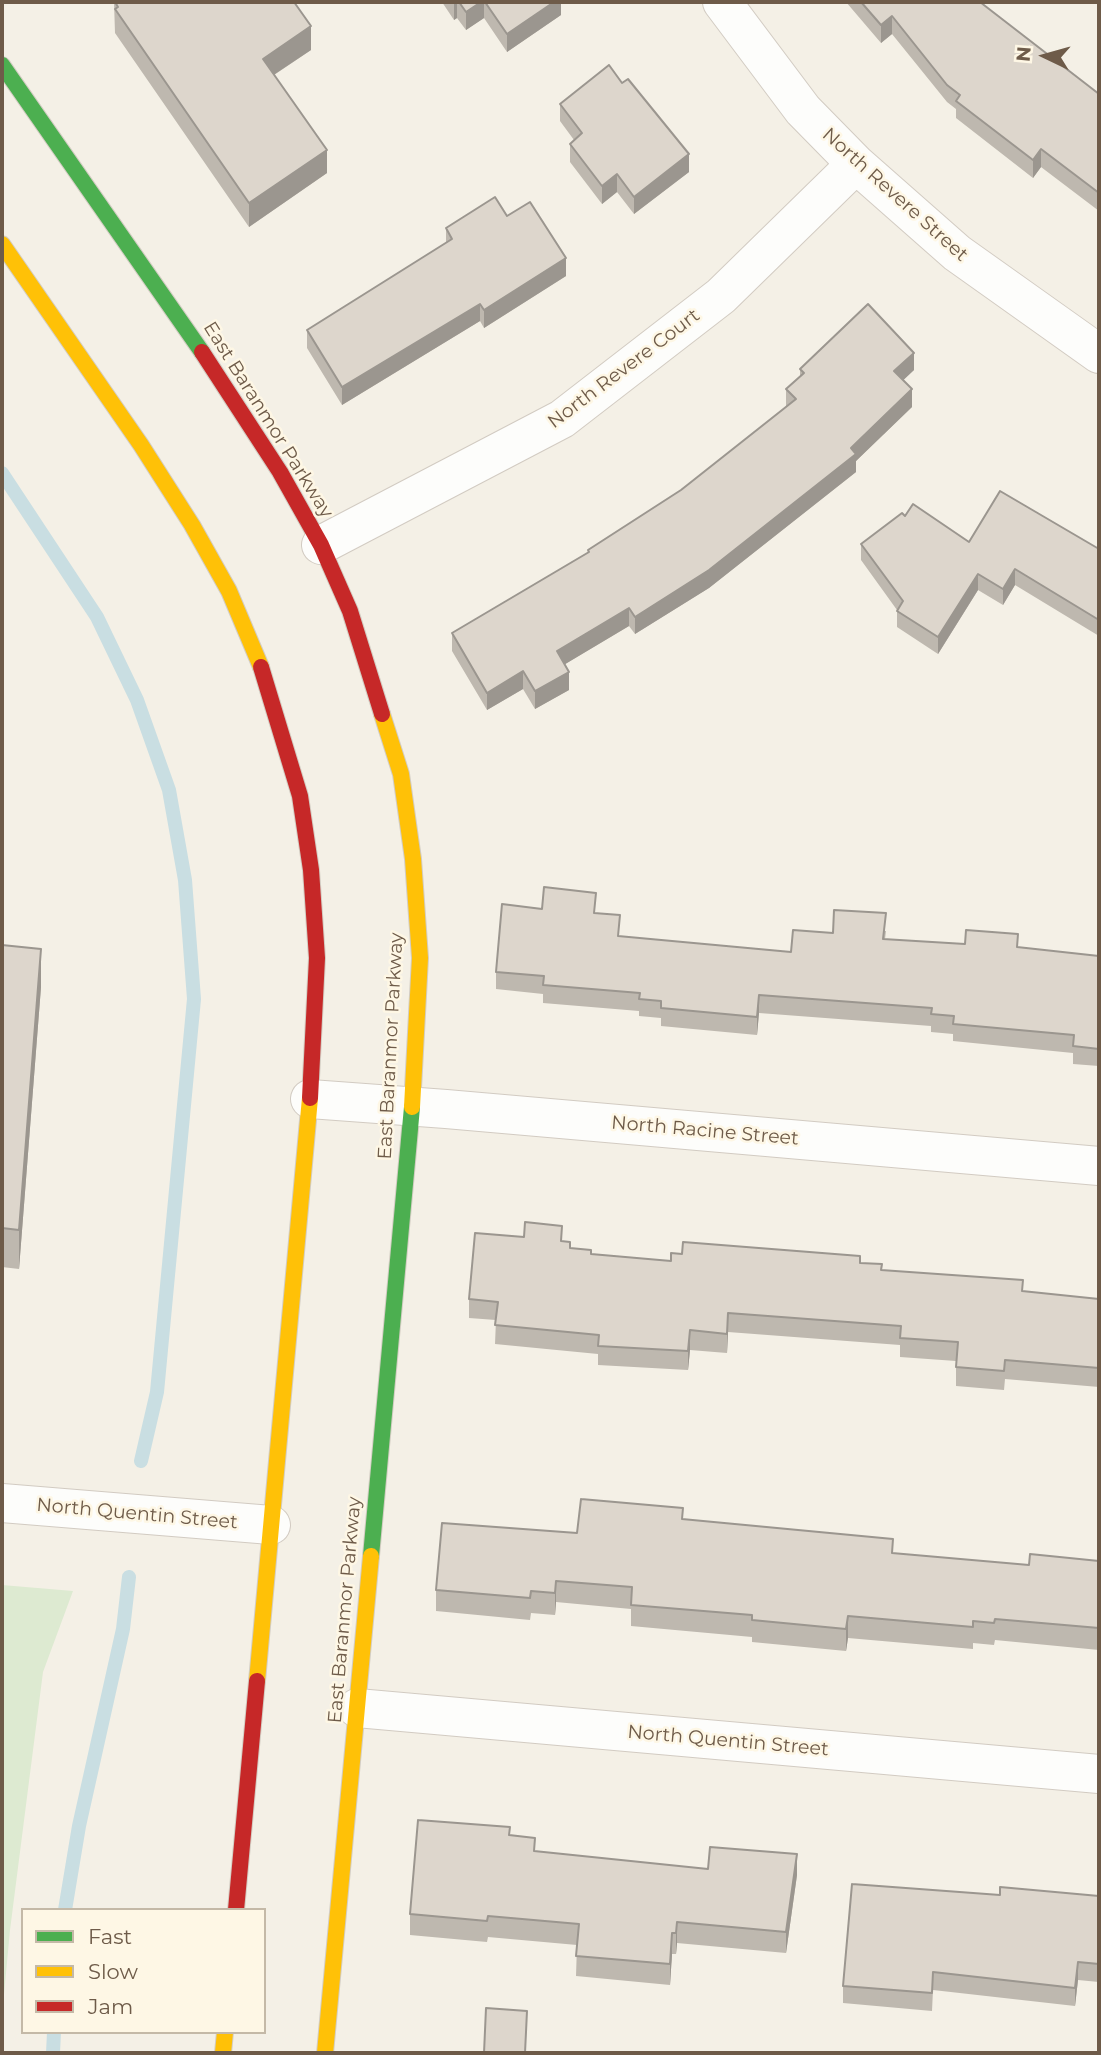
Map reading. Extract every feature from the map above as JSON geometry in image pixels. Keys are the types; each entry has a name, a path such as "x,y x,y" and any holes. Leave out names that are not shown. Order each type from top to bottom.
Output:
{"street":[{"name":"North Revere Street","path":"722,2 803,110 856,164 957,253 1099,355"},
{"name":"East Baranmor Parkway","path":"2,65 227,387 280,472 321,545 350,611 401,774 413,859 420,958 412,1106 325,2053"},
{"name":"North Revere Court","path":"321,545 562,419 721,296 856,164"},
{"path":"2,244 141,444 192,525 229,591 254,648 277,715 300,796 311,870 317,958 310,1099 236,1908"},
{"name":"North Racine Street","path":"310,1099 1099,1166"},
{"name":"North Quentin Street","path":"2,1503 271,1525"},
{"name":"North Quentin Street","path":"357,1708 1099,1774"},
{"path":"223,2053 225,2034"}],"green space":[{"path":"2,1585 73,1591 43,1672 10,1930 2,2016"}],"building":[{"path":"115,2 294,2 311,26 263,59 327,150 249,203 115,9 118,7"},
{"path":"459,2 481,2 466,12"},
{"path":"485,2 554,2 507,34"},
{"path":"861,2 980,2 1099,94 1099,193 1041,149 1033,160 956,101 960,95 947,85 892,16 881,25"},
{"path":"609,65 622,83 628,79 689,154 634,197 617,174 602,186 570,144 582,133 560,104"},
{"path":"495,197 507,216 530,202 566,258 484,310 480,304 342,387 307,330 452,239 446,228"},
{"path":"868,304 914,353 894,371 912,389 851,448 856,454 709,570 635,617 629,608 557,651 569,672 535,691 523,671 487,693 452,633 589,552 588,550 681,490 796,399 786,389 804,373 800,369"},
{"path":"1000,491 1099,549 1099,620 1015,569 1003,589 978,574 938,637 897,611 903,601 861,544 902,513 905,516 913,504 969,542"},
{"path":"544,887 596,893 594,913 620,915 618,936 791,952 793,930 833,933 834,910 886,913 883,939 965,944 966,930 1018,934 1017,947 1099,956 1099,1049 1073,1046 1074,1035 953,1024 954,1016 931,1014 932,1008 759,995 757,1017 661,1008 661,1001 639,999 640,993 543,985 544,976 496,972 502,904 542,909"},
{"path":"2,945 41,949 19,1230 2,1228"},
{"path":"525,1222 562,1226 561,1241 570,1242 570,1248 591,1250 591,1254 671,1261 671,1253 682,1254 683,1242 860,1256 860,1263 882,1264 881,1270 1023,1280 1022,1291 1099,1299 1099,1368 1005,1360 1004,1371 956,1367 958,1342 900,1338 901,1326 728,1313 727,1334 690,1330 688,1351 598,1346 599,1335 495,1325 498,1302 469,1299 475,1233 524,1237"},
{"path":"581,1499 683,1508 682,1519 893,1539 892,1553 1029,1565 1030,1554 1099,1561 1099,1628 995,1619 994,1623 973,1621 973,1627 848,1616 846,1629 752,1620 752,1615 631,1605 632,1587 556,1581 555,1593 531,1591 530,1598 436,1590 442,1523 577,1533"},
{"path":"418,1820 510,1827 509,1835 535,1838 534,1851 708,1869 710,1847 797,1854 786,1932 677,1922 676,1933 672,1933 670,1964 576,1956 579,1924 488,1916 487,1921 410,1914"},
{"path":"852,1884 1000,1895 1000,1887 1099,1896 1099,1964 1078,1962 1075,1988 933,1972 932,1993 843,1986"},
{"path":"486,2008 527,2011 525,2053 484,2053"}],"waterway":[{"path":"2,473 97,617 137,700 169,790 185,880 194,999 157,1392 141,1461"},
{"path":"65,1908 79,1826 123,1629 129,1577"},
{"path":"53,2053 54,2034"}],"traffic: fast":[{"path":"2,65 202,352"},
{"path":"371,1556 412,1107"}],"traffic: slow":[{"path":"2,244 141,445 192,525 229,591 261,667"},
{"path":"382,714 401,774 413,859 420,958 412,1107"},
{"path":"257,1681 310,1098"},
{"path":"325,2053 371,1556"},
{"path":"223,2053 225,2034"}],"traffic: jam":[{"path":"202,352 280,472 321,545 350,611 382,714"},
{"path":"261,667 300,796 311,870 317,958 310,1098"},
{"path":"236,1908 257,1681"}]}
